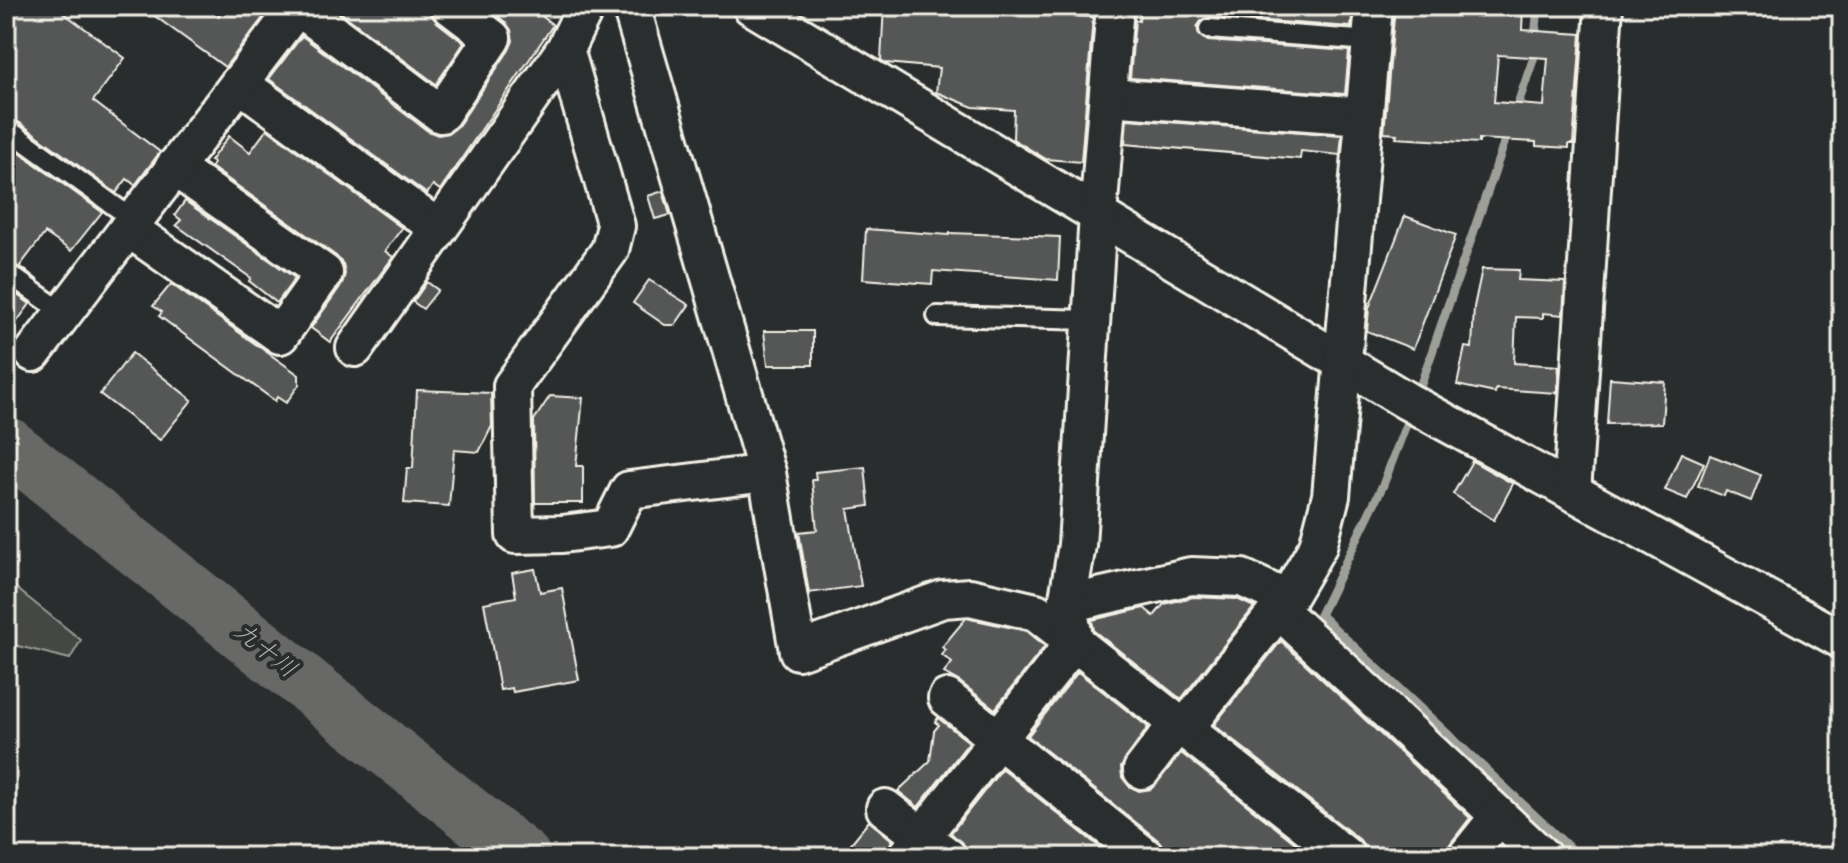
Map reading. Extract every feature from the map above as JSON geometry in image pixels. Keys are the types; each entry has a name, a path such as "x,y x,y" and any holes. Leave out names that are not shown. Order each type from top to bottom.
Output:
{"street":[{"path":"33,353 297,6 441,114 492,38 450,6"},
{"path":"355,348 565,49 586,6"},
{"path":"631,6 767,473 798,651 943,599 970,597 1036,612 1347,857"},
{"path":"751,6 1407,401 1842,640"},
{"path":"1075,641 1067,604 1077,545 1115,6"},
{"path":"1572,492 1604,6"},
{"path":"1142,770 1282,604 1318,546 1331,496 1373,24"},
{"path":"565,49 616,226 610,250 512,386 515,535 562,534 610,528 629,490 767,473"},
{"path":"239,83 438,228"},
{"path":"1108,97 1363,116"},
{"path":"131,224 280,335 324,273 174,167"},
{"path":"1067,604 1191,576 1242,578 1282,604 1543,857"},
{"path":"885,808 925,850 997,738 1075,641"},
{"path":"947,698 1146,857"},
{"path":"1466,857 1499,816"}],"lane":[{"path":"1209,29 1373,24"},
{"path":"6,128 131,224"},
{"path":"6,272 64,313"},
{"path":"937,316 1091,320"}],"shaded area":[{"path":"6,580 81,640 70,659 6,643"}],"building":[{"path":"6,6 54,6 125,58 93,101 160,152 135,185 127,179 116,193 6,116"},
{"path":"141,6 206,6 219,15 226,6 272,6 225,67"},
{"path":"332,6 429,6 437,22 464,43 436,84"},
{"path":"485,6 549,6 543,17 553,25 440,190 433,185 427,194 269,79 302,36 428,131 438,135 449,133 458,126 513,41 511,30 505,22"},
{"path":"884,6 991,7 1037,13 1038,9 1063,12 1062,15 1093,17 1081,162 1046,159 1013,139 1014,110 973,107 936,92 939,68 881,60"},
{"path":"1140,6 1353,6 1351,27 1210,17 1203,19 1197,27 1199,35 1208,41 1349,51 1345,94 1130,78 1135,20 1139,21"},
{"path":"1395,6 1523,6 1522,30 1581,34 1573,144 1569,144 1569,148 1536,146 1536,142 1479,139 1479,143 1396,138 1397,134 1384,133","holes":["1498,55 1548,58 1544,106 1494,102"]},
{"path":"1127,119 1342,135 1340,155 1301,151 1300,159 1125,144"},
{"path":"267,129 402,228 385,251 393,257 330,342 311,328 342,284 345,274 343,264 211,167 214,163 210,161 229,136 250,152"},
{"path":"6,143 102,212 71,251 45,233 20,266 39,281 6,260"},
{"path":"663,191 670,215 655,219 648,196"},
{"path":"185,201 295,278 277,303 249,281 251,278 176,225 181,220 175,215"},
{"path":"1405,216 1456,235 1413,349 1367,331 1369,308"},
{"path":"866,229 949,235 1060,237 1058,280 933,271 932,284 863,279"},
{"path":"1482,269 1519,270 1518,280 1565,282 1563,315 1543,313 1543,318 1516,317 1514,363 1559,366 1557,393 1496,389 1495,393 1457,385 1465,347 1472,348 1474,307"},
{"path":"649,280 689,305 675,325 665,325 633,303"},
{"path":"427,282 438,290 423,309 413,302"},
{"path":"171,284 299,375 299,385 286,403 277,397 275,401 159,316 162,312 153,306"},
{"path":"6,287 30,304 6,336"},
{"path":"764,331 813,331 813,365 768,365"},
{"path":"132,353 192,400 160,440 100,394"},
{"path":"1610,378 1665,382 1662,423 1607,424"},
{"path":"417,390 491,393 492,426 479,452 454,450 449,506 404,503 407,468 413,468"},
{"path":"550,396 583,398 576,466 583,466 583,503 535,503 534,420"},
{"path":"1681,453 1704,463 1687,499 1665,490"},
{"path":"1710,455 1761,475 1751,501 1726,491 1724,496 1698,486"},
{"path":"1472,461 1513,484 1494,520 1453,494"},
{"path":"865,467 869,506 848,509 861,586 809,593 799,532 817,530 812,480 816,480 815,472"},
{"path":"535,569 540,592 562,588 579,680 513,692 512,688 500,690 484,603 516,597 512,573"},
{"path":"1193,597 1237,599 1254,607 1181,699 1094,631 1092,620 1144,608 1154,616 1164,604"},
{"path":"966,618 1027,631 1045,646 995,709 944,673 952,663 942,655 946,650 942,647"},
{"path":"1281,641 1470,818 1450,844 1446,857 1368,857 1360,840 1214,725"},
{"path":"1078,672 1148,727 1121,767 1122,777 1129,786 1139,791 1151,789 1181,753 1313,857 1167,857 1159,841 1028,736"},
{"path":"938,718 969,742 918,807 898,791 930,761"},
{"path":"1002,769 1112,857 976,857 951,833"},
{"path":"869,821 892,840 885,857 840,857"}],"waterway":[{"path":"1514,115 1533,60 1538,6"},
{"path":"1420,387 1509,129"},
{"path":"1407,422 1383,485 1320,615 1579,857"},
{"name":"九十川","path":"6,444 523,857"}]}
